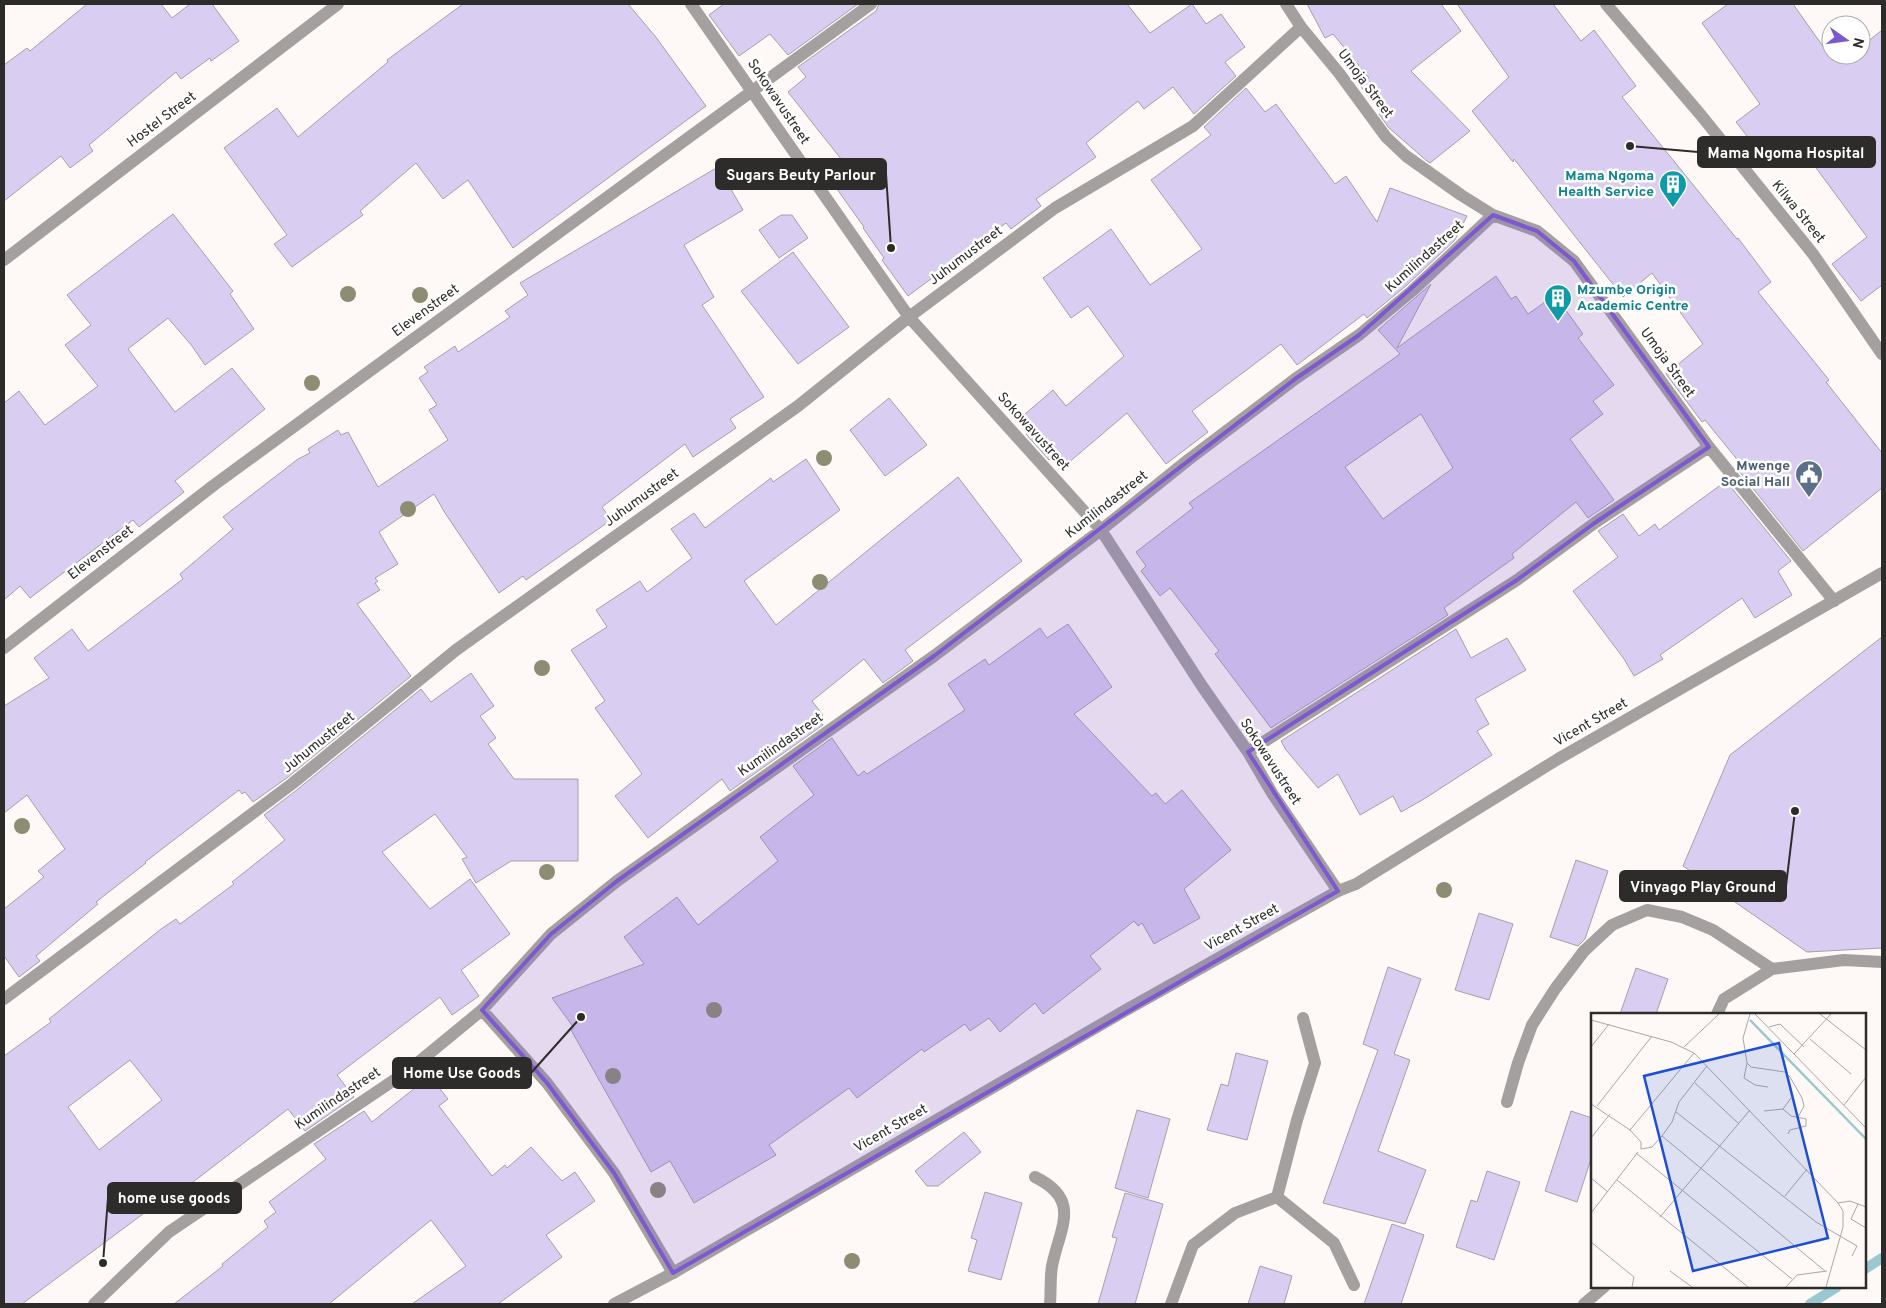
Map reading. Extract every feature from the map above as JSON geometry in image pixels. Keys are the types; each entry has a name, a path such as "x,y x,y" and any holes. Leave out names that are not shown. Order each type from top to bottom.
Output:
{"street":[{"name":"Hostel Street","path":"4,260 338,4"},
{"name":"Sokowavustreet","path":"691,4 909,316 1102,530 1202,686 1248,752 1272,793 1338,891"},
{"name":"Elevenstreet","path":"4,648 214,485 871,4"},
{"name":"Umoja Street","path":"1286,4 1301,27 1339,73 1386,137 1406,156 1493,215 1537,231 1574,261 1709,447 1834,601"},
{"name":"Kilwa Street","path":"1606,4 1700,114 1813,254 1882,354"},
{"name":"Juhumustreet","path":"4,999 293,783 456,650 798,406 909,316 1055,208 1193,126 1301,27"},
{"name":"Kumilindastreet","path":"94,1304 169,1232 409,1070 482,1010 551,934 617,881 782,762 934,656 1102,530 1188,460 1287,384 1359,334 1412,291 1493,215"},
{"path":"1248,752 1517,580 1596,522 1709,447"},
{"name":"Vicent Street","path":"614,1304 673,1273 1126,1010 1338,891 1356,884 1558,759 1882,573"},
{"path":"1507,1102 1532,1024 1555,989 1584,951 1612,924 1647,910 1682,917 1713,930 1772,969"},
{"path":"1717,1013 1724,999 1772,969 1844,960 1882,962"},
{"path":"482,1010 546,1083 614,1173 673,1273"},
{"path":"1277,1197 1297,1120 1315,1063 1303,1018"},
{"path":"1035,1177 1056,1190 1065,1212 1052,1268 1050,1304"},
{"path":"1277,1197 1334,1242 1354,1285"},
{"path":"1171,1304 1193,1245 1234,1213 1277,1197"},
{"path":"1584,1304 1603,1288"}],"highlighted area":[{"path":"1493,215 1537,231 1574,261 1709,447 1596,522 1517,580 1248,752 1338,891 673,1273 614,1173 547,1083 482,1010 551,934 617,881 934,656 1295,379 1359,335"}],"building":[{"path":"87,4 161,4 172,18 190,4 212,4 239,41 211,61 210,58 181,79 176,72 89,145 93,151 70,168 61,156 4,201 4,65 27,48 30,51"},
{"path":"463,4 628,4 655,36 706,106 513,248 468,180 443,199 416,163 360,211 363,215 292,267 274,244 287,235 224,148 277,108 298,137 388,62 387,60"},
{"path":"724,4 858,4 788,55 770,34 739,56 709,15"},
{"path":"879,4 1127,4 1150,33 1192,4 1206,24 1221,14 1245,47 1225,62 1236,76 1194,114 1173,87 1144,109 1138,101 1086,143 1096,157 1036,199 1041,206 1011,229 1006,223 908,296 882,260 884,258 864,227 832,182 849,169 788,92 806,77 798,67 876,11"},
{"path":"1307,4 1441,4 1461,31 1411,71 1470,131 1430,163 1427,161 1389,128 1379,114 1382,112 1360,86 1369,78 1333,34 1325,38"},
{"path":"1457,4 1553,4 1581,41 1594,30 1636,86 1622,97 1738,238 1771,282 1758,292 1829,380 1826,382 1882,453 1882,488 1803,551 1739,471 1744,468 1705,420 1702,422 1666,374 1703,344 1652,273 1623,297 1514,159 1513,162 1472,111 1509,77"},
{"path":"1728,4 1793,4 1821,44 1821,65 1871,65 1871,39 1882,30 1882,285 1861,301 1832,264 1867,237 1811,161 1804,167 1789,148 1769,164 1736,122 1760,104 1702,23"},
{"path":"1246,88 1265,112 1276,104 1335,184 1346,176 1377,222 1390,188 1467,216 1455,240 1407,285 1367,318 1364,314 1297,365 1281,344 1192,411 1208,432 1166,464 1127,413 1061,469 1052,458 1049,460 1026,434 1028,433 1018,420 1053,390 1066,406 1124,356 1088,306 1071,318 1043,278 1111,229 1150,285 1202,249 1151,180 1211,135 1204,127"},
{"path":"718,167 743,210 684,245 714,297 702,305 764,397 730,419 736,428 693,457 685,444 602,507 611,520 526,580 523,576 499,593 434,494 379,532 398,564 375,578 378,581 375,583 380,590 357,604 411,676 288,777 253,802 245,792 242,794 239,790 145,862 96,902 98,904 36,956 40,961 19,977 4,956 4,909 44,877 38,871 65,849 27,795 4,813 4,706 49,678 34,658 72,629 88,651 183,579 180,574 233,529 223,517 298,459 310,453 308,449 338,430 341,435 348,432 378,487 448,440 429,410 437,405 419,378 428,372 424,367 455,346 458,352 510,317 505,311 528,295 520,283"},
{"path":"173,214 233,291 230,294 254,329 205,365 192,346 168,318 128,349 175,412 232,368 265,409 175,481 184,492 139,527 133,520 30,598 20,586 4,600 4,403 19,391 45,425 98,386 65,345 91,325 67,295"},
{"path":"781,215 792,215 808,238 779,258 759,230"},
{"path":"793,252 849,327 798,364 741,291"},
{"path":"1496,276 1511,299 1516,296 1528,314 1555,295 1583,334 1578,338 1614,385 1593,401 1603,414 1570,439 1614,500 1588,518 1576,502 1512,554 1514,558 1444,608 1448,615 1271,728 1215,654 1219,651 1170,588 1160,596 1141,571 1146,566 1136,552 1193,508 1189,503 1400,354 1378,330 1431,284 1397,348","holes":["1421,414 1453,468 1383,519 1345,467"]},
{"path":"889,398 927,445 885,476 850,430"},
{"path":"806,459 840,510 744,581 776,625 958,477 1022,561 905,650 913,661 883,683 864,659 812,701 823,715 818,719 823,725 730,791 722,779 648,838 615,796 642,774 595,708 605,701 571,650 607,627 596,610 640,581 647,592 692,558 671,529 694,513 705,528 771,478 773,482"},
{"path":"1726,481 1791,561 1778,571 1792,595 1755,618 1742,598 1660,655 1663,659 1634,676 1624,659 1573,591 1618,557 1598,531 1623,514 1639,536 1655,524 1659,530"},
{"path":"1068,624 1112,687 1074,714 1152,796 1156,793 1165,804 1182,790 1231,850 1184,889 1200,918 1154,944 1142,923 1138,926 1134,921 1090,956 1101,969 1043,1014 1035,1003 1000,1032 989,1018 970,1031 965,1024 924,1052 922,1049 857,1098 849,1088 769,1145 776,1155 694,1203 670,1161 651,1172 571,1030 574,1028 552,998 644,964 624,937 677,897 698,925 778,861 760,837 814,795 793,766 832,738 858,776 864,771 867,774 965,710 948,684 985,659 989,665 1040,628 1047,638"},
{"path":"1456,629 1471,658 1507,638 1526,670 1475,699 1489,724 1477,731 1492,755 1401,812 1393,796 1360,815 1338,774 1318,788 1286,750 1281,741"},
{"path":"1882,637 1882,948 1807,952 1683,866 1730,755"},
{"path":"471,673 494,706 480,716 496,738 488,744 514,779 578,779 578,861 511,861 476,883 462,859 467,857 435,814 382,852 430,909 470,879 510,934 461,970 479,996 452,1015 440,997 337,1075 354,1097 305,1131 288,1109 154,1212 151,1208 22,1304 4,1304 4,1056 51,1022 49,1019 161,929 176,919 180,924 234,884 232,882 285,840 264,815 421,689 431,702","holes":["130,1060 162,1100 99,1150 68,1107"]},
{"path":"1576,860 1608,871 1585,939 1578,946 1550,937"},
{"path":"1479,913 1513,924 1489,1000 1455,990"},
{"path":"1388,967 1421,979 1394,1054 1410,1060 1378,1151 1426,1170 1405,1224 1323,1203 1378,1050 1363,1044"},
{"path":"1636,968 1668,979 1656,1013 1620,1013"},
{"path":"1236,1053 1268,1061 1247,1140 1207,1130 1221,1084 1228,1086"},
{"path":"430,1076 448,1099 439,1106 492,1176 505,1165 507,1168 531,1147 562,1181 575,1172 595,1201 546,1235 562,1257 498,1304 412,1304 466,1266 431,1220 329,1304 174,1304 223,1266 222,1264 268,1227 264,1221 276,1212 269,1202 326,1159 314,1144 364,1111 372,1122"},
{"path":"1137,1110 1170,1119 1148,1198 1115,1188"},
{"path":"1571,1111 1591,1118 1591,1159 1577,1202 1545,1191"},
{"path":"964,1132 981,1152 938,1186 927,1186 915,1171"},
{"path":"1487,1171 1520,1182 1494,1260 1456,1247 1471,1200 1477,1202"},
{"path":"985,1192 1022,1203 1001,1280 968,1271 977,1240 971,1238"},
{"path":"1125,1193 1163,1204 1135,1304 1098,1304 1117,1238 1112,1237"},
{"path":"1392,1224 1424,1235 1401,1304 1364,1304"},
{"path":"1260,1266 1292,1276 1284,1304 1248,1304"}],"waterway":[{"path":"1866,1268 1882,1258"},
{"path":"1810,1304 1835,1288"}],"place":[{"name":"Mama Ngoma Hospital","path":"1630,146"},
{"name":"Mama Ngoma Health Service","path":"1673,208"},
{"name":"Sugars Beuty Parlour","path":"891,248"},
{"name":"Mzumbe Origin Academic Centre","path":"1558,322"},
{"name":"Mwenge Social Hall","path":"1809,498"},
{"name":"Vinyago Play Ground","path":"1795,811"},
{"name":"Home Use Goods","path":"581,1017"},
{"name":"home use goods","path":"103,1263"}]}
